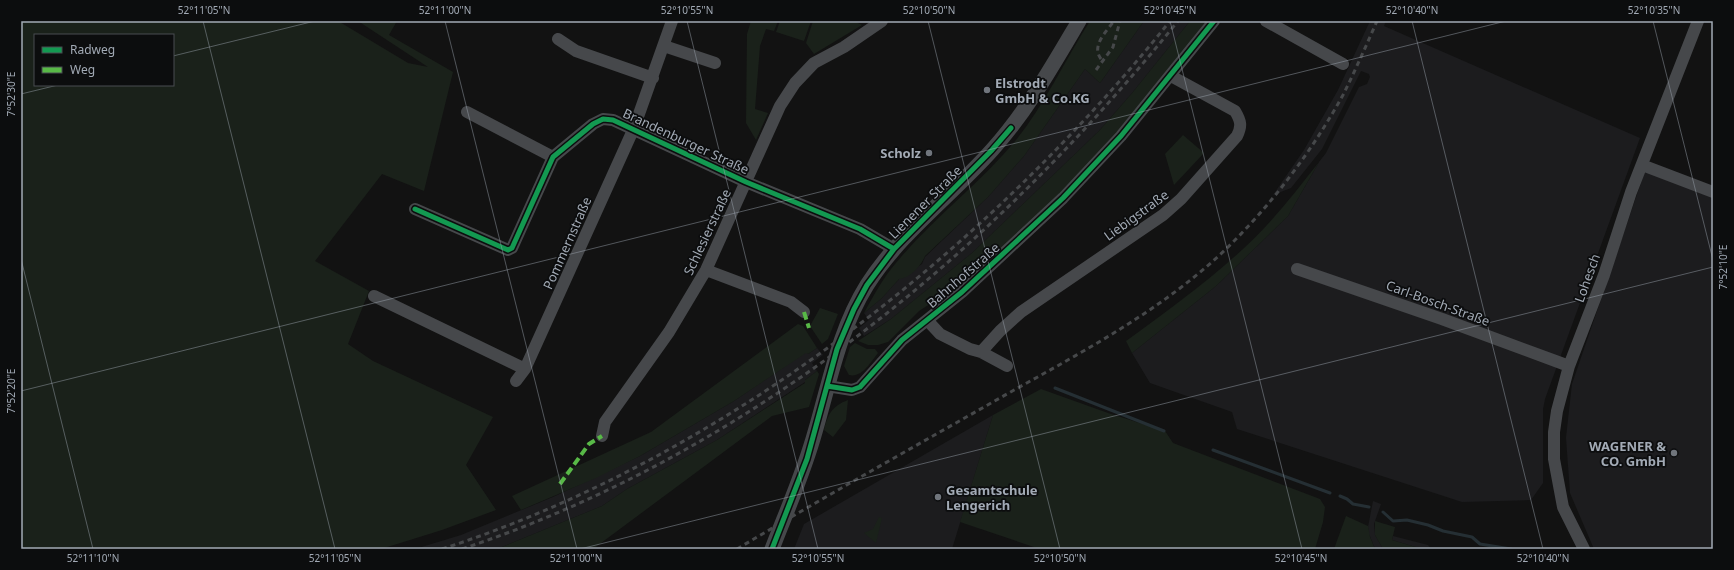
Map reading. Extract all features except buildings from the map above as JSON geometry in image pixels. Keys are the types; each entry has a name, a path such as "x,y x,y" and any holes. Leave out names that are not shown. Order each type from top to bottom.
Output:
{"street":[{"name":"Pommernstraße","path":"516,380 525,369 634,128 672,21"},
{"name":"Schlesierstraße","path":"602,436 605,422 669,332 706,270 780,106 795,83 814,63 844,47 882,21"},
{"name":"Lienener Straße","path":"827,386 837,349 854,309 867,285 894,249 992,151 1011,128 1079,21"},
{"name":"Bahnhofstraße","path":"827,386 852,390 860,387 868,381 893,349 962,292 1063,198 1121,136 1214,21"},
{"path":"1266,21 1343,64"},
{"name":"Lohesch","path":"1584,549 1563,507 1554,459 1554,432 1557,411 1569,366 1604,275 1642,166 1698,21"},
{"path":"558,39 576,51 653,78"},
{"path":"664,46 715,63"},
{"name":"Liebigstraße","path":"981,352 1000,331 1021,312 1163,214 1186,194 1237,136 1241,127 1240,119 1235,111 1171,76"},
{"path":"467,112 553,157"},
{"name":"Brandenburger Straße","path":"415,210 508,250 512,248 553,157 593,124 603,119 613,120 634,128 746,182 860,229 894,249"},
{"path":"1642,166 1713,192"},
{"name":"Carl-Bosch-Straße","path":"1297,269 1442,319 1569,366"},
{"path":"706,270 791,302 804,312"},
{"path":"374,296 525,369"},
{"path":"927,320 940,334 970,349 981,352 1007,366"},
{"path":"772,549 807,459 827,386"}],"shaded area":[{"path":"21,21 338,21 408,63 428,67 358,21 397,21 389,35 453,72 424,191 382,174 315,261 369,291 348,344 373,361 493,417 466,465 496,510 442,530 381,549 21,549"},
{"path":"751,21 778,21 774,31 766,29 760,46 755,109 768,113 756,140 746,123 747,34"},
{"path":"780,21 811,21 804,41 776,32"},
{"path":"813,21 854,21 862,25 814,54 806,43"},
{"path":"1090,21 1144,21 1100,83 1085,69 1024,156 988,197 925,256 915,271 899,279 882,298 864,313 884,279 905,252 986,173 1016,140 1046,97"},
{"path":"1144,21 1190,21 1133,92 1099,131 972,253 891,319 864,336 859,328 869,320 864,313 882,298 899,279 922,264 925,257 988,197 1024,156 1085,69 1100,83"},
{"path":"1190,21 1208,21 1119,132 1059,195 973,276 919,311 888,342 878,345 868,345 858,341 891,319 972,253 1099,131 1133,92"},
{"path":"1370,21 1386,21 1384,26 1640,138 1545,399 1543,409 1543,483 1531,500 1462,502 1237,429 1232,412 1150,383 1132,353 1216,286 1288,216 1319,162 1326,153 1359,87 1367,84 1370,77 1369,74 1361,71 1322,149 1291,188 1273,195 1304,150 1338,90"},
{"path":"1183,135 1204,153 1174,185 1165,154"},
{"path":"1319,162 1288,216 1216,286 1132,353 1126,341 1171,308 1229,262 1273,218"},
{"path":"1645,171 1713,197 1713,549 1594,549 1570,493 1566,438 1572,384"},
{"path":"820,308 838,314 828,339 822,344 810,326"},
{"path":"798,324 803,326 817,348 808,354 806,353 734,401 640,456 596,478 521,510 512,496 651,432"},
{"path":"855,343 867,349 875,349 878,353 862,372 849,375 844,366 850,347"},
{"path":"817,348 823,355 812,363 817,371 805,380 805,382 717,440 627,489 602,506 497,549 415,549 461,535 553,497 640,456 734,401 806,352 808,354"},
{"path":"817,371 819,374 809,407 772,416 593,549 497,549 602,506 627,489 717,440 805,383 805,380"},
{"path":"1041,389 1108,413 1165,431 1173,443 1320,499 1325,507 1323,522 1315,549 1040,549 960,522 993,415"},
{"path":"848,400 846,420 833,437 824,430 827,419 834,408"},
{"path":"993,415 952,549 794,549 804,524"},
{"path":"1373,501 1381,504 1374,524 1375,535 1383,549 1375,549 1369,534 1368,527"},
{"path":"1346,516 1368,526 1370,537 1375,549 1334,549"},
{"path":"879,517 882,518 876,543 864,533 873,529"},
{"path":"1375,521 1395,527 1392,540 1422,549 1383,549 1375,535"},
{"path":"1393,536 1428,545 1431,549 1422,549 1392,540"}],"waterway":[{"path":"1055,388 1164,431"},
{"path":"1213,450 1330,493"},
{"path":"1340,496 1353,504 1369,507"},
{"path":"1383,512 1393,521 1407,520 1428,525 1443,531 1472,537 1480,544 1511,549"}],"railway":[{"path":"1101,59 1098,54 1099,44 1104,34 1114,21"},
{"path":"1096,70 1113,47 1120,21"},
{"path":"442,549 547,510 649,460 748,402 843,337 933,265 1018,187 1097,106 1170,21"},
{"path":"462,549 567,509 668,459 765,401 857,336 945,265 1027,188 1105,106 1178,21"},
{"path":"737,549 1094,345 1150,310 1203,270 1244,231 1276,195 1305,156 1343,95 1377,21"}],"marked path":[{"path":"804,312 809,328"},
{"path":"560,484 589,444 602,436"}],"cycle path":[{"path":"827,386 852,390 860,387 902,340 962,292 1063,198 1121,136 1214,21"},
{"path":"415,209 508,250 512,248 553,157 593,124 603,119 613,120 746,182 860,229 894,249"},
{"path":"772,549 807,459 837,349 854,309 867,285 894,249 991,151 1011,128"}],"place":[{"name":"Elstrodt GmbH & Co.KG","path":"987,90"},
{"name":"Scholz","path":"929,153"},
{"name":"WAGENER & CO. GmbH","path":"1674,453"},
{"name":"Gesamtschule Lengerich","path":"938,497"}]}
